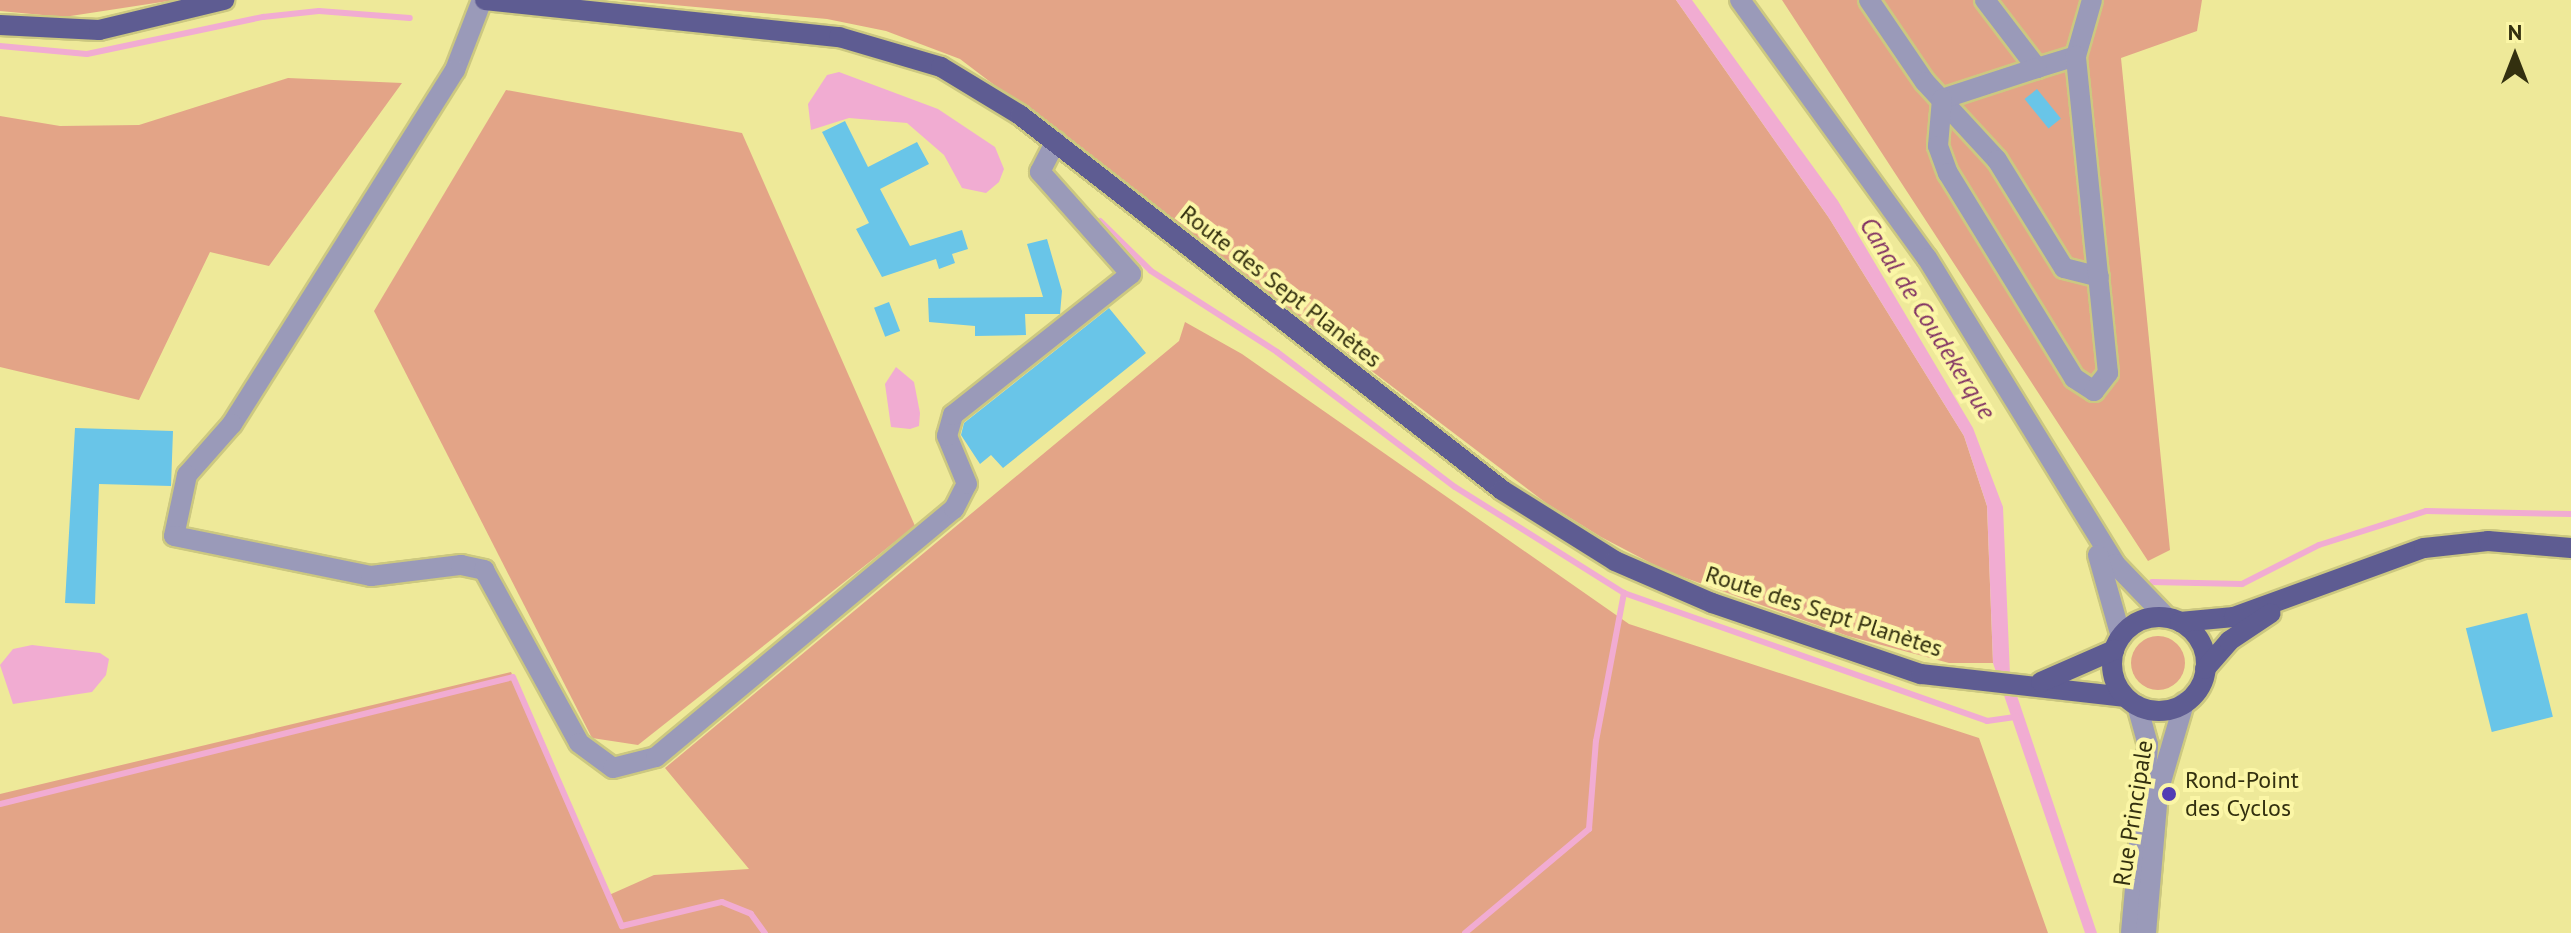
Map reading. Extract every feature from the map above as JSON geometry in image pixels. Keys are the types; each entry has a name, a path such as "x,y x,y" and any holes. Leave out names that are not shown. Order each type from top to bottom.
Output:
{"main road":[{"path":"0,25 99,30 224,0"},
{"name":"Route des Sept Planètes","path":"484,0 872,43 957,75 1055,142 1502,490 1577,540 1740,613 1904,670 1980,683 2026,685 2131,701"},
{"path":"2316,587 2239,634 2205,669 2184,703 2162,710 2131,701 2113,677 2117,643 2141,620 2224,619 2316,587 2441,545 2571,548"},
{"path":"2173,620 2199,640 2205,669"},
{"name":"Route des Sept Planètes","path":"2026,685 2117,643"}],"street":[{"path":"484,0 455,70 232,424 187,475 174,536 371,576 461,565 484,570 579,743 605,765 630,769 656,757 954,509 967,484 947,436 953,415 1131,274 1040,172 1055,142"},
{"path":"1740,0 1927,258 2077,507 2132,587 2173,620"},
{"path":"1869,0 1942,99 1997,160 2064,268 2099,277"},
{"path":"1985,0 2037,68"},
{"path":"1942,99 1938,146 1948,173 2088,391 2103,387 2108,373 2076,56 2092,0"},
{"path":"1942,99 2076,56"},
{"path":"2077,507 2112,591 2117,643"},
{"name":"Rue Principale","path":"2131,701 2148,753 2131,933"},
{"name":"Rue Principale","path":"2146,933 2158,792 2184,703"}],"shaded area":[{"path":"0,0 175,0 64,17 0,11"},
{"path":"619,0 1676,0 1829,218 1964,436 1987,506 1993,663 1949,663 1848,636 1666,571 1601,537 1546,503 960,59 886,31 827,19"},
{"path":"1676,0 1692,0 1838,201 1973,428 2003,507 2010,675 2097,933 2085,933 1993,663 1987,506 1964,436 1829,218"},
{"path":"1782,0 2202,0 2197,31 2121,58 2170,550 2148,561"},
{"path":"839,72 938,109 995,147 1004,169 999,182 986,193 962,188 944,155 907,123 849,118 811,130 808,104 827,75"},
{"path":"288,78 402,83 269,266 210,252 139,400 0,367 0,116 60,126 139,125"},
{"path":"506,90 742,133 915,526 638,745 592,738 374,311"},
{"path":"1185,322 1242,354 1629,624 1979,738 2048,933 0,933 0,794 511,672 609,895 654,875 749,869 665,768 1179,341"},
{"path":"896,367 914,382 920,413 919,426 910,429 891,427 885,384"},
{"path":"2158,636 2169,638 2177,644 2183,652 2183,674 2177,682 2169,688 2158,690 2147,688 2139,682 2133,674 2131,663 2133,652 2139,644 2147,638"},
{"path":"32,645 100,653 109,659 106,675 92,692 13,704 0,665 13,649"}],"building":[{"path":"2037,89 2061,119 2048,129 2025,99"},
{"path":"845,121 868,167 917,142 929,164 880,189 910,246 962,230 968,249 952,254 955,263 939,269 936,259 882,277 856,229 869,223 822,132"},
{"path":"1047,239 1062,291 1060,314 1025,314 1026,335 975,336 975,326 929,322 928,298 1043,297 1027,244"},
{"path":"889,302 900,331 885,337 874,308"},
{"path":"1109,308 1146,353 1003,468 991,455 980,464 961,435 964,423"},
{"path":"75,428 173,431 171,486 99,484 95,604 65,603"},
{"path":"2527,613 2553,717 2492,732 2466,628"}],"waterway":[{"path":"0,46 87,54 263,17 319,11 410,18"},
{"path":"1100,221 1151,271 1277,352 1455,487 1624,593 1987,721 2017,717"},
{"path":"2152,582 2242,584 2319,545 2426,511 2571,514"},
{"path":"1465,933 1589,829 1596,741 1624,593"},
{"path":"0,804 513,677 622,926 722,902 751,914 765,933"}],"place":[{"name":"Rond-Point des Cyclos","path":"2169,794"}],"water label":[{"name":"Canal de Coudekerque","path":"1928,318"}]}
